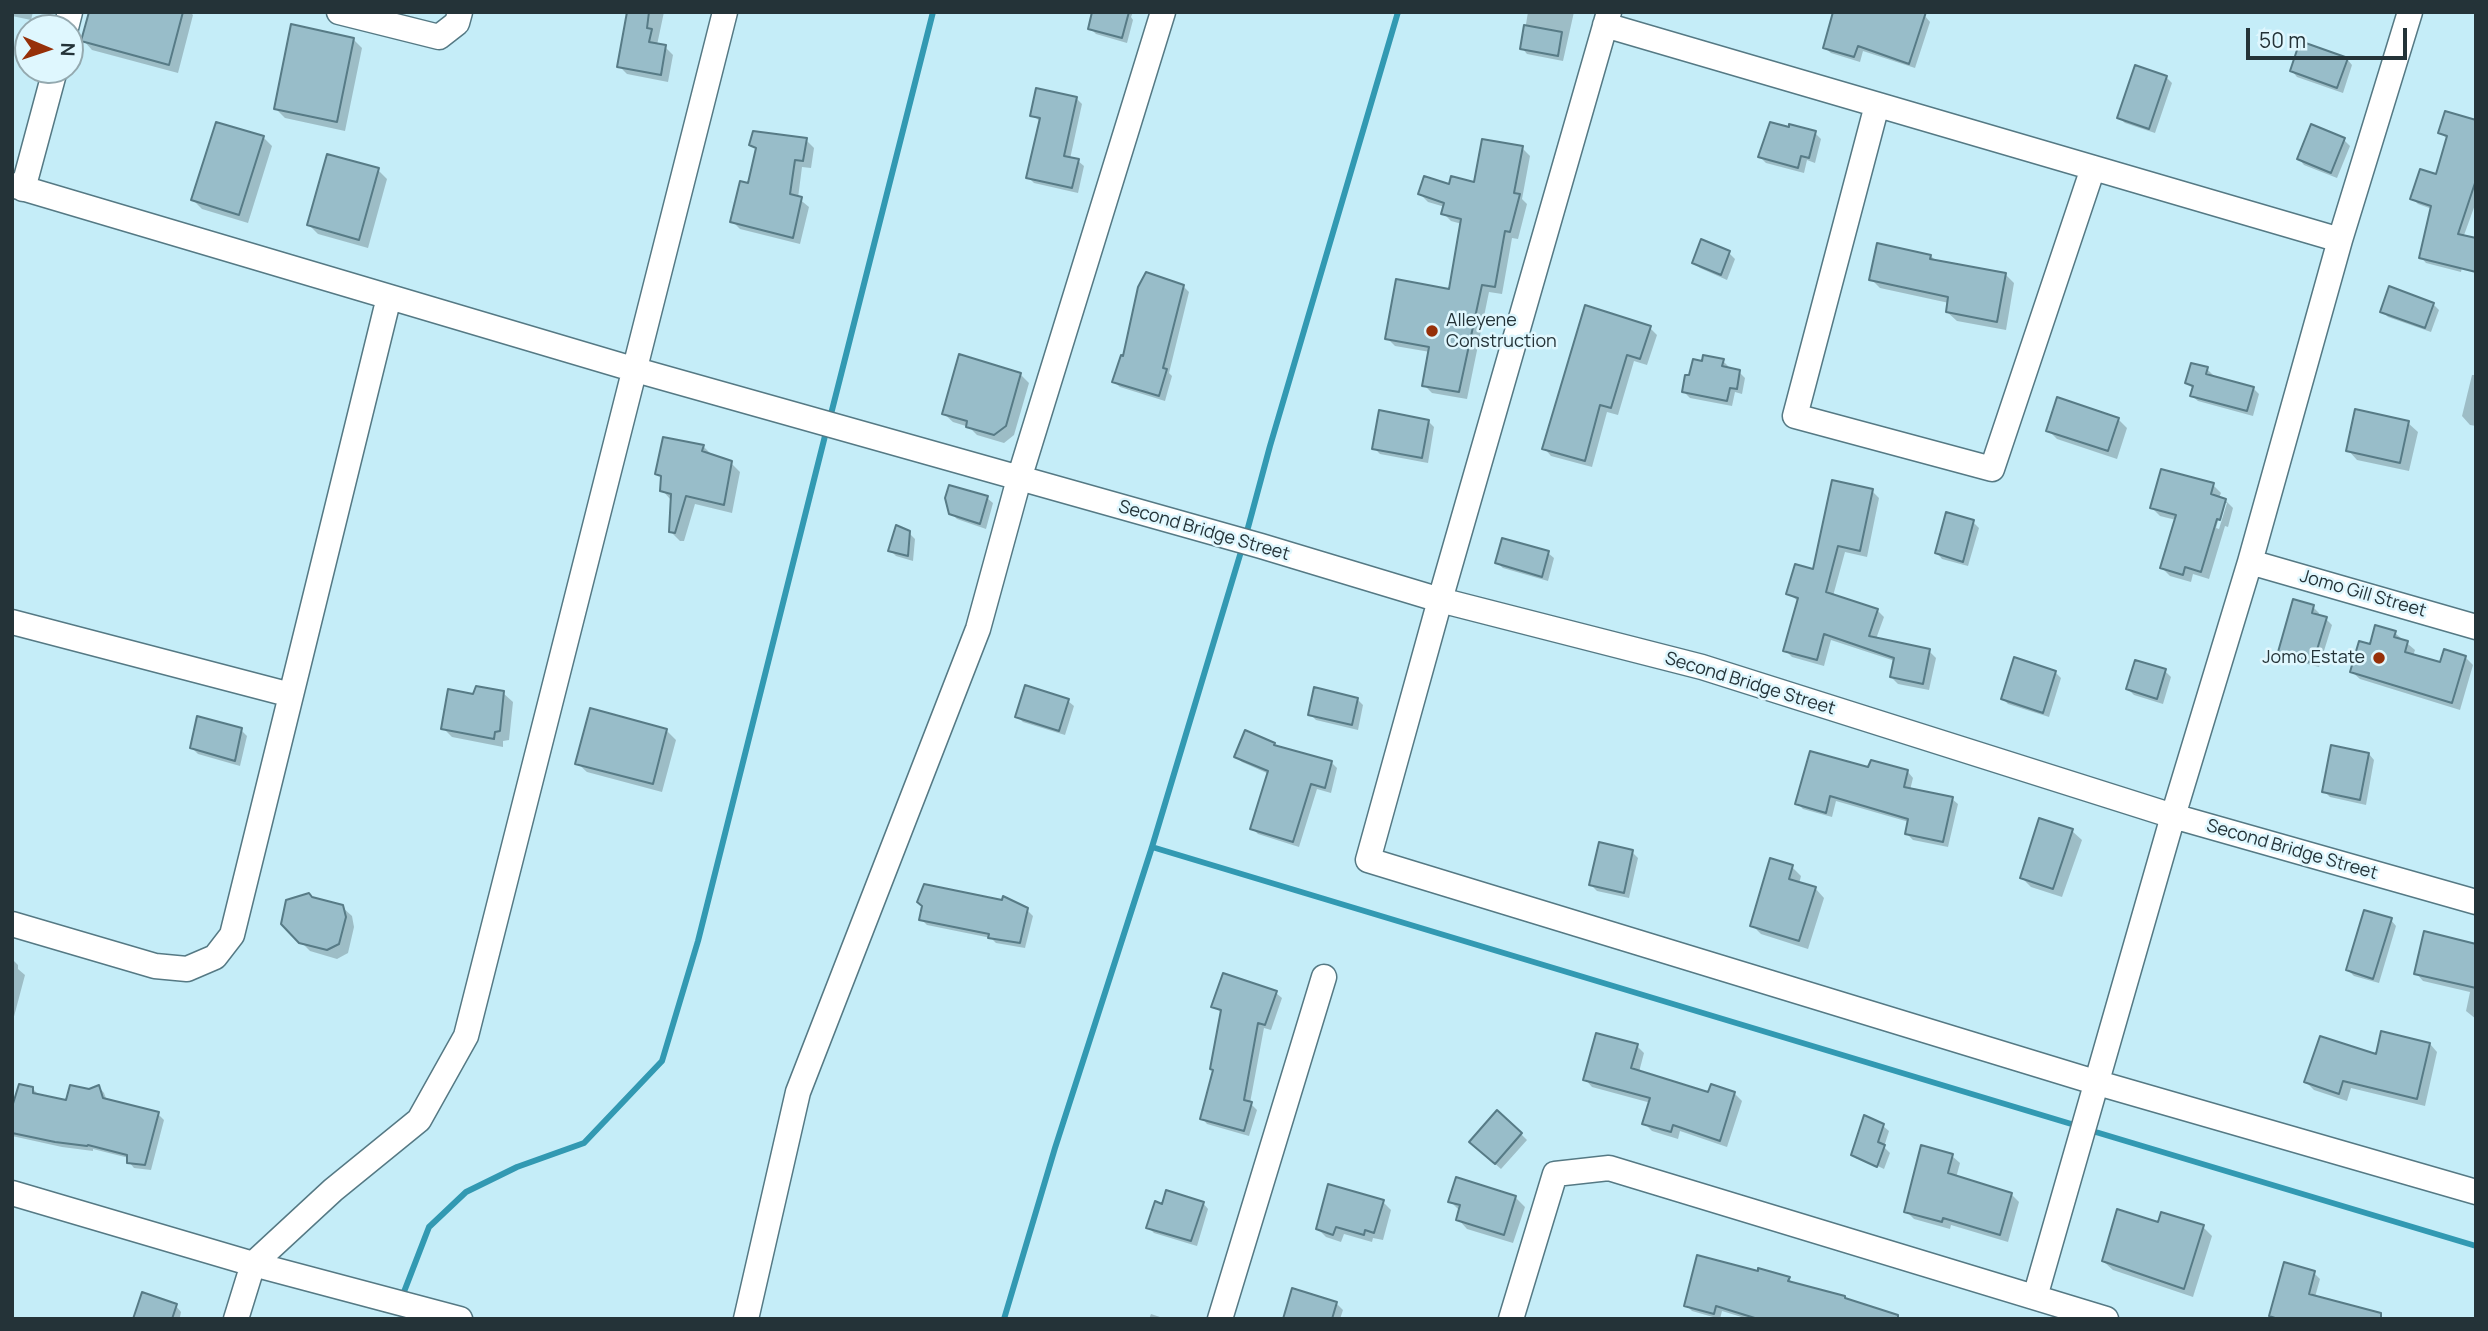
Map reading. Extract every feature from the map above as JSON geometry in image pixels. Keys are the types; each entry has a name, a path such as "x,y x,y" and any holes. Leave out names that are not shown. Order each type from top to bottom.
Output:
{"street":[{"path":"339,12 439,37 457,23 460,12"},
{"path":"236,1319 253,1264 333,1190 419,1120 466,1036 725,12"},
{"path":"746,1319 798,1092 978,629 1019,479 1163,12"},
{"path":"2035,1297 2173,816 2250,562 2340,240 2410,12"},
{"path":"2340,240 1877,105 1607,19 1368,860 2098,1083 2476,1192"},
{"path":"18,187 51,84"},
{"path":"1877,105 1795,416 1992,469 2093,168"},
{"name":"Second Bridge Street","path":"18,187 636,370 1261,546 1440,600 1702,667 2173,816 2476,902"},
{"path":"12,924 155,966 187,969 215,957 232,935 389,297"},
{"name":"Jomo Gill Street","path":"2250,562 2476,627"},
{"path":"12,622 291,695"},
{"path":"1220,1319 1324,977"},
{"path":"1511,1319 1555,1174 1609,1168 2106,1319"},
{"path":"12,1193 253,1264 460,1319"}],"building":[{"path":"89,12 183,12 169,65 84,42"},
{"path":"627,12 649,12 647,28 652,29 649,42 666,45 661,75 617,67"},
{"path":"1092,12 1129,12 1122,38 1088,29"},
{"path":"1833,12 1926,12 1909,64 1858,46 1854,57 1823,48"},
{"path":"291,24 354,38 337,122 274,109"},
{"path":"1524,25 1562,32 1558,56 1520,49"},
{"path":"2300,41 2348,58 2337,88 2290,71"},
{"path":"2135,65 2167,76 2149,129 2117,118"},
{"path":"1036,88 1077,97 1064,156 1079,159 1072,188 1026,178 1040,118 1030,116"},
{"path":"2445,111 2476,120 2476,180 2458,234 2476,238 2476,272 2419,258 2431,206 2410,199 2420,169 2436,174 2447,136 2438,133"},
{"path":"216,122 264,136 239,215 191,200"},
{"path":"1770,122 1816,131 1809,158 1801,156 1798,168 1758,157"},
{"path":"2311,124 2345,138 2331,173 2297,159"},
{"path":"753,131 807,138 803,161 795,160 790,194 802,197 793,238 730,222 740,181 748,183 756,148 749,145"},
{"path":"1482,139 1523,146 1514,193 1520,194 1510,232 1505,231 1495,287 1482,285 1459,392 1422,386 1429,347 1385,339 1396,279 1449,289 1461,219 1441,214 1444,203 1418,194 1424,176 1449,184 1451,176 1474,182"},
{"path":"327,154 379,168 359,240 307,225"},
{"path":"1701,239 1730,251 1721,275 1692,263"},
{"path":"1877,243 1931,255 1930,259 2006,273 1997,322 1946,312 1948,297 1869,280"},
{"path":"1146,272 1184,285 1163,368 1167,369 1159,396 1112,382 1121,355 1123,356 1138,287"},
{"path":"2389,286 2434,303 2425,328 2380,312"},
{"path":"1585,305 1651,326 1640,359 1627,355 1611,408 1600,405 1585,461 1542,449"},
{"path":"959,354 1021,373 1006,426 994,435 966,427 967,421 942,414"},
{"path":"1703,355 1724,359 1722,366 1740,370 1737,389 1730,388 1727,401 1682,392 1685,375 1689,375 1693,359 1702,361"},
{"path":"2191,363 2208,367 2206,374 2254,387 2247,411 2190,396 2193,386 2185,383"},
{"path":"2057,397 2119,418 2108,451 2046,431"},
{"path":"2355,409 2409,421 2400,463 2346,451"},
{"path":"1379,410 1429,420 1422,458 1372,449"},
{"path":"663,437 704,445 702,451 732,461 724,505 686,496 675,533 669,532 671,494 660,491 661,476 655,474"},
{"path":"2161,469 2214,483 2211,494 2226,499 2201,572 2185,567 2183,575 2160,568 2176,515 2150,508"},
{"path":"1832,480 1873,489 1860,551 1838,546 1826,592 1878,609 1869,636 1930,649 1923,684 1890,677 1894,658 1824,634 1817,660 1783,651 1798,598 1786,594 1795,564 1813,569"},
{"path":"949,485 988,496 980,524 949,514 945,498"},
{"path":"1946,512 1974,520 1963,562 1935,553"},
{"path":"896,525 910,531 908,556 888,551"},
{"path":"1502,538 1549,551 1542,577 1495,563"},
{"path":"2293,599 2314,605 2312,613 2327,617 2313,663 2278,652"},
{"path":"2375,625 2396,631 2394,637 2408,641 2405,652 2440,662 2444,649 2466,656 2452,703 2350,672 2359,641 2370,644"},
{"path":"2014,657 2056,671 2043,713 2001,699"},
{"path":"2135,660 2166,669 2157,699 2126,689"},
{"path":"1025,685 1069,699 1059,731 1015,717"},
{"path":"476,686 504,691 500,731 495,732 494,739 441,729 448,689 473,694"},
{"path":"1314,687 1358,698 1352,725 1308,715"},
{"path":"590,708 667,729 653,784 575,764"},
{"path":"197,716 242,728 235,761 190,748"},
{"path":"1245,730 1275,743 1274,745 1332,761 1325,788 1311,784 1293,842 1250,829 1268,771 1234,757"},
{"path":"2331,745 2369,753 2360,800 2322,792"},
{"path":"1810,751 1868,767 1871,760 1908,770 1904,787 1953,797 1943,842 1905,834 1908,819 1830,796 1826,813 1795,804"},
{"path":"2039,818 2073,829 2053,889 2020,878"},
{"path":"1599,842 1633,850 1624,893 1589,885"},
{"path":"1770,858 1793,865 1789,879 1816,887 1799,941 1750,926"},
{"path":"924,884 1002,900 1003,896 1028,908 1020,943 988,938 989,934 919,920 922,906 917,902"},
{"path":"309,893 312,897 343,905 346,917 339,944 327,950 299,943 281,924 286,900"},
{"path":"2364,910 2392,918 2373,979 2346,970"},
{"path":"2424,931 2476,944 2476,988 2414,974"},
{"path":"1223,973 1277,991 1265,1025 1258,1023 1244,1100 1252,1102 1244,1131 1200,1119 1213,1070 1210,1069 1221,1010 1211,1007"},
{"path":"2381,1031 2430,1043 2417,1099 2343,1081 2339,1094 2304,1082 2320,1036 2376,1054"},
{"path":"1596,1033 1638,1044 1631,1068 1708,1092 1711,1084 1735,1092 1720,1141 1673,1125 1671,1132 1642,1124 1650,1098 1583,1080"},
{"path":"19,1084 33,1087 33,1093 66,1100 70,1085 89,1089 99,1085 103,1098 159,1112 145,1165 127,1163 127,1155 88,1145 55,1142 12,1133 12,1107"},
{"path":"1497,1110 1522,1133 1495,1164 1469,1142"},
{"path":"1864,1115 1884,1124 1878,1142 1885,1145 1877,1167 1851,1155"},
{"path":"1921,1145 1953,1154 1948,1173 2012,1193 2000,1235 1943,1218 1942,1222 1904,1212"},
{"path":"1456,1177 1516,1196 1504,1235 1456,1220 1460,1205 1448,1202"},
{"path":"1328,1184 1384,1200 1374,1233 1365,1230 1364,1235 1336,1227 1333,1235 1316,1229"},
{"path":"1166,1190 1204,1202 1191,1241 1146,1228 1155,1201 1162,1204"},
{"path":"2117,1209 2158,1222 2161,1212 2204,1225 2184,1289 2102,1261"},
{"path":"1697,1255 1790,1277 1788,1281 1845,1296 1898,1315 1898,1319 1758,1319 1716,1306 1714,1314 1684,1306"},
{"path":"2284,1262 2315,1271 2309,1294 2381,1313 2381,1319 2278,1319 2269,1316"},
{"path":"1292,1288 1337,1302 1332,1319 1283,1319"},
{"path":"142,1292 177,1304 172,1319 133,1319"}],"waterway":[{"path":"830,418 933,12"},
{"path":"1246,535 1398,12"},
{"path":"402,1297 429,1227 466,1192 517,1167 584,1143 662,1061 698,941 827,428"},
{"path":"1004,1319 1055,1148 1152,847 1243,545"},
{"path":"1152,847 2078,1126"},
{"path":"2089,1130 2476,1246"}],"place":[{"name":"Alleyene Construction","path":"1432,331"},
{"name":"Jomo Estate","path":"2379,658"}]}
